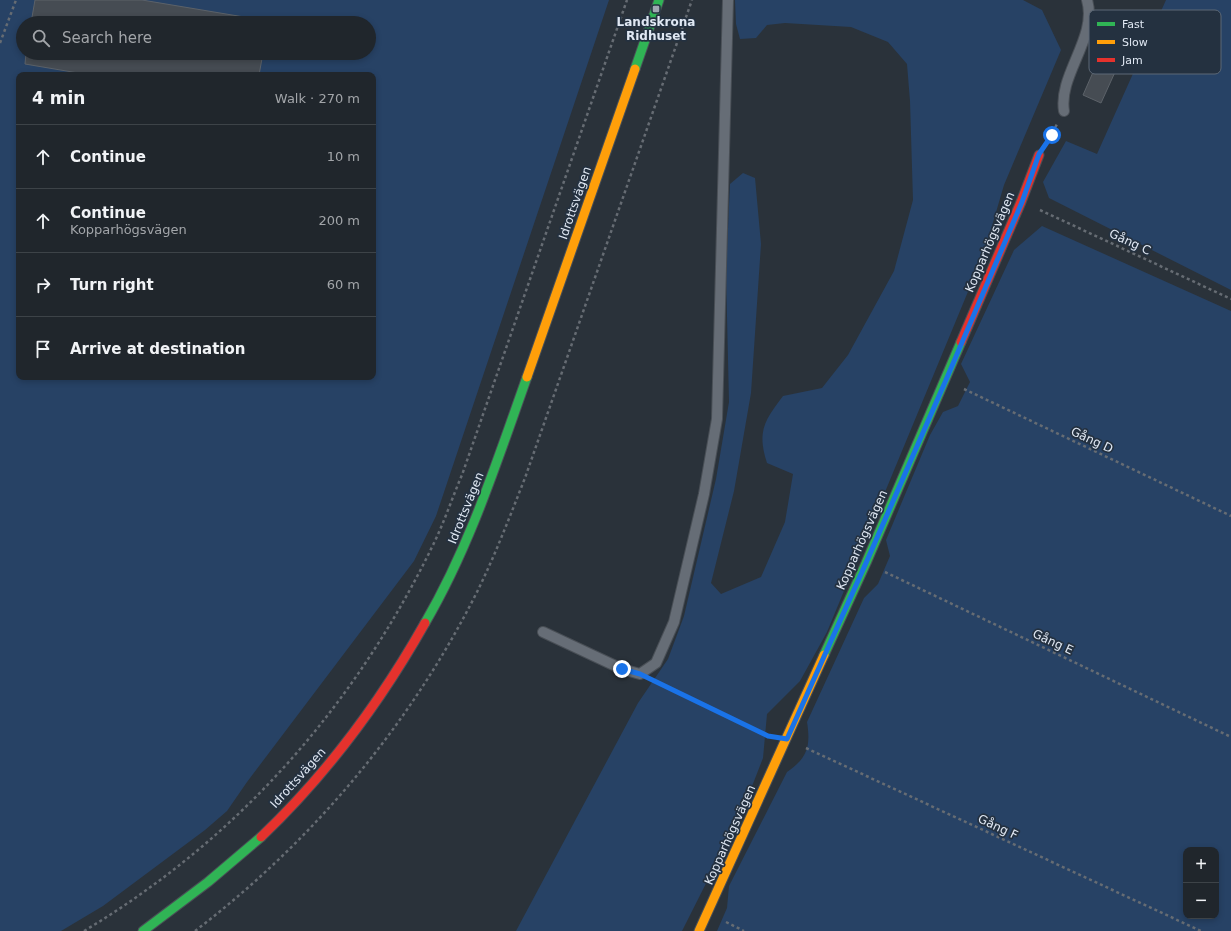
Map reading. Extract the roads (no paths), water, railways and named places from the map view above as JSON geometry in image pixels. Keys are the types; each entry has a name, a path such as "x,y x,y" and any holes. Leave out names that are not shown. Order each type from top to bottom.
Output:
{"street":[{"name":"Idrottsvägen","path":"143,931 194,894 262,834 306,790 359,725 391,680 428,620 460,556 487,491 659,0"},
{"name":"Kopparhögsvägen","path":"699,931 866,563 1022,202 1039,154"}],"lane":[{"path":"543,632 622,669 640,674 656,663 674,622 704,494 717,419 728,0"},
{"path":"1087,0 1090,10"},
{"path":"1064,111 1062,100 1083,41 1089,14"}],"place":[{"name":"Landskrona Ridhuset","path":"656,9"}]}
